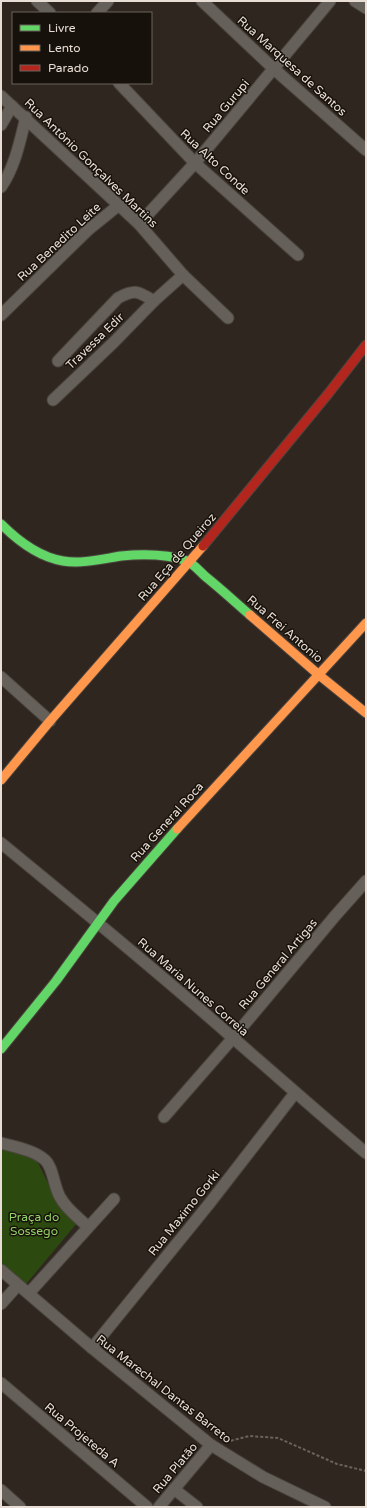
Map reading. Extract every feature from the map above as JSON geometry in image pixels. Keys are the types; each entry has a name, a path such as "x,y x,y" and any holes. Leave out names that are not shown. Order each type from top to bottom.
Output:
{"street":[{"path":"37,1 49,12"},
{"path":"98,12 108,1"},
{"name":"Rua Marquesa de Santos","path":"202,1 274,69 366,150"},
{"name":"Rua Gurupi","path":"139,224 195,163 330,1"},
{"path":"355,1 366,8"},
{"name":"Rua Alto Conde","path":"120,84 195,163 298,255"},
{"name":"Rua Antônio Gonçalves Martins","path":"1,96 26,117 139,224 182,276 228,318"},
{"path":"1,125 12,106"},
{"path":"1,187 16,154 26,117"},
{"name":"Rua Benedito Leite","path":"1,315 88,230 119,205"},
{"name":"Travessa Edir","path":"53,400 114,342 154,301 182,276"},
{"name":"Travessa Edir","path":"58,361 118,298 130,292 141,293 154,301"},
{"name":"Rua Eça de Queiroz","path":"1,780 50,721 189,562 328,394 366,345"},
{"path":"1,524 9,533 37,552 56,559 87,561 141,554 164,555 189,562"},
{"name":"Rua Frei Antonio","path":"189,562 366,713"},
{"name":"Rua General Roca","path":"1,1049 63,972 121,892 187,817 320,675 366,623"},
{"path":"1,677 50,721"},
{"name":"Rua Maria Nunes Correia","path":"1,842 98,922 366,1153"},
{"name":"Rua General Artigas","path":"164,1117 233,1038 335,916 366,882"},
{"name":"Rua Maximo Gorki","path":"92,1348 209,1204 295,1093"},
{"path":"1,1143 36,1154 45,1160 50,1167 56,1190 61,1199 88,1227"},
{"path":"29,1293 114,1199"},
{"name":"Rua Marechal Dantas Barreto","path":"1,1270 92,1348 211,1445 263,1477 325,1507"},
{"path":"1,1304 18,1285"},
{"name":"Rua Projeteda A","path":"1,1383 147,1507"},
{"name":"Rua Platão","path":"159,1507 211,1445"},
{"path":"174,1489 197,1507"},
{"path":"1,1490 20,1507"}],"path":[{"path":"211,1445 249,1436 278,1438 337,1464 366,1470"}],"green space":[{"name":"Praça do Sossego","path":"1,1145 35,1157 54,1195 63,1208 77,1223 26,1284 1,1262"}],"traffic: fast":[{"path":"1,524 14,536 37,552 63,561 85,562 121,556 146,555 171,557 190,562 250,615"},
{"path":"1,1049 56,981 114,901 177,829"}],"traffic: slow":[{"path":"1,780 50,721 203,546"},
{"path":"250,615 319,675 366,713"},
{"path":"177,829 366,623"}],"traffic: jam":[{"path":"203,546 328,394 366,345"}]}
